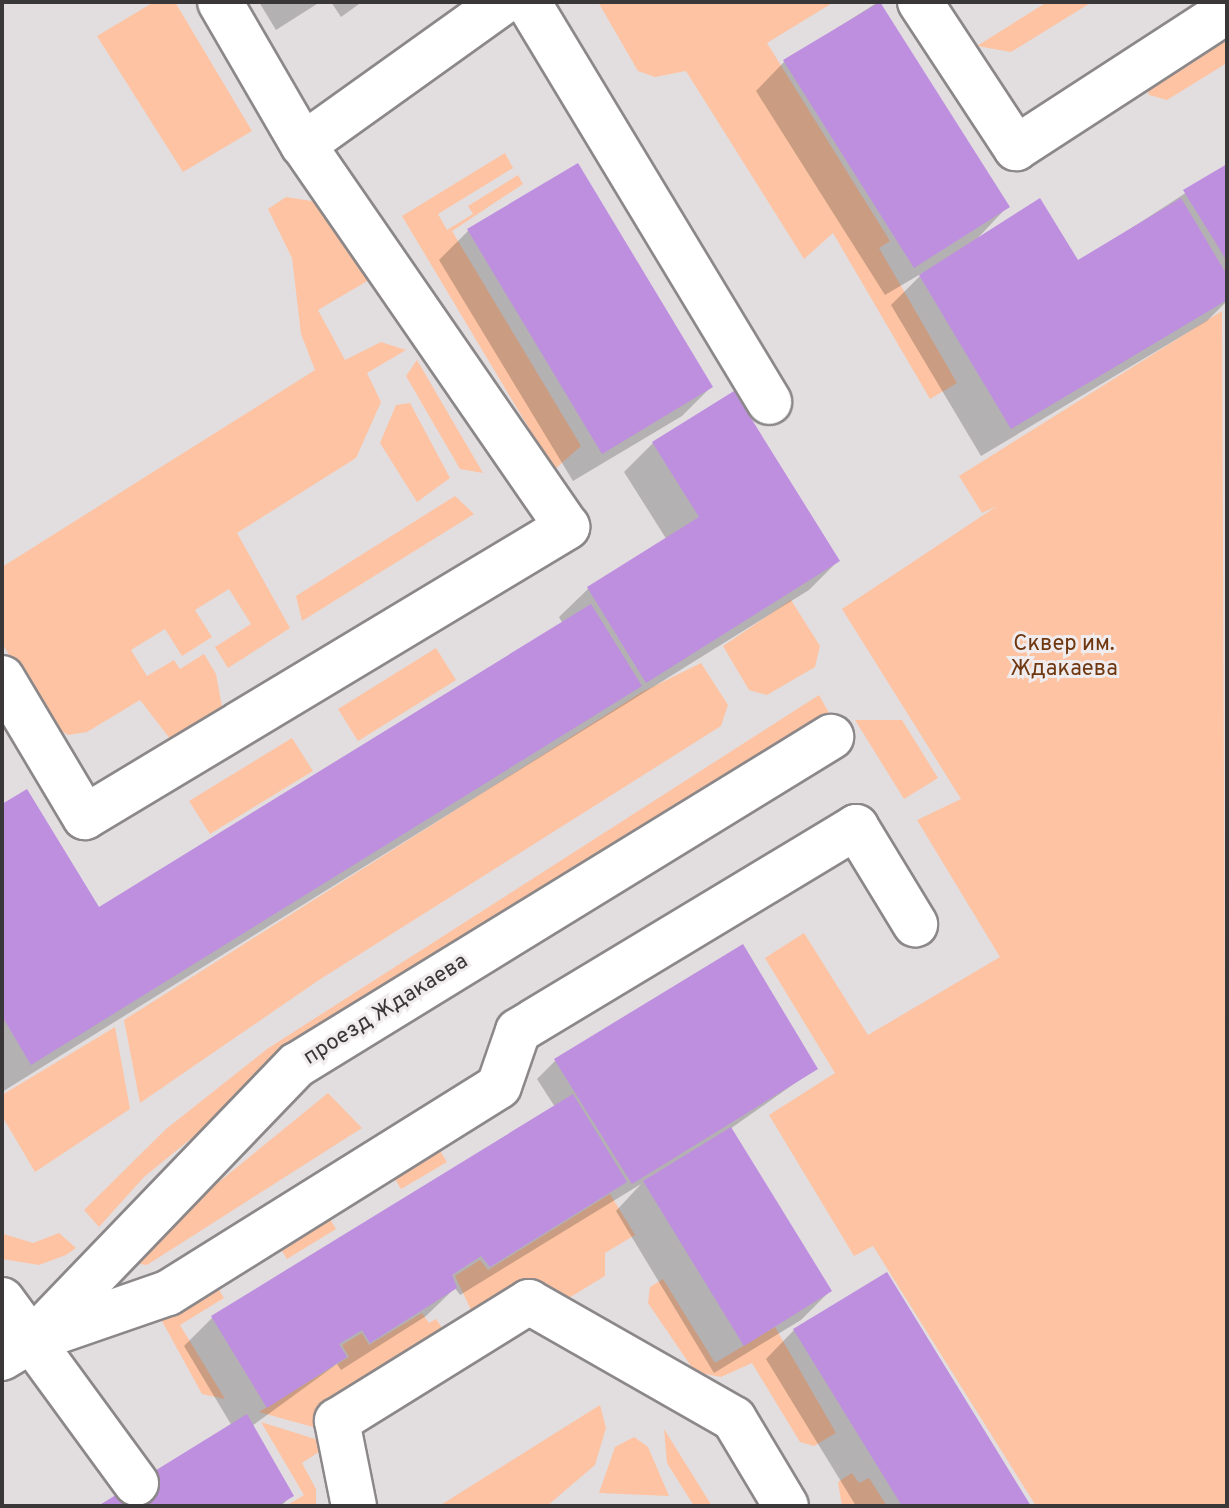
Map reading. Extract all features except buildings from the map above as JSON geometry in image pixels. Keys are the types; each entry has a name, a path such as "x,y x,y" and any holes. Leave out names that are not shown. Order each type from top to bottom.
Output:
{"street":[{"path":"2,678 85,817 567,527 303,145 220,2"},
{"path":"303,145 503,2"},
{"path":"528,2 769,402"},
{"path":"920,2 1016,148 1227,11"},
{"name":"проезд Ждакаева","path":"17,1349 297,1065 831,737"},
{"path":"17,1349 168,1293 499,1086 518,1031 856,827 915,924"},
{"path":"2,1300 17,1349 136,1483"},
{"path":"354,1506 337,1421 529,1302 734,1419 786,1506"}],"green space":[{"path":"154,2 175,2 252,131 183,172 97,36"},
{"path":"598,2 834,2 767,43 890,241 879,248 957,383 930,399 833,233 804,259 686,71 655,77 638,71"},
{"path":"1047,2 1092,2 1011,52 977,46"},
{"path":"1227,22 1227,63 1167,100 1149,95 1145,86"},
{"path":"505,153 513,168 438,214 447,230 473,214 468,206 518,175 523,184 452,231 581,446 554,470 402,216"},
{"path":"286,197 318,202 369,280 318,310 345,360 381,342 406,350 367,373 381,402 356,458 237,533 290,628 228,668 215,647 251,624 229,589 195,610 212,637 182,656 165,629 131,650 147,676 174,660 180,669 204,654 216,674 223,712 171,740 140,700 87,732 68,735 49,723 2,643 2,567 315,370 301,334 292,258 268,209"},
{"name":"Сквер им. Ждакаева","path":"1222,311 1227,1506 1036,1506 873,1246 854,1256 769,1115 835,1073 765,958 804,933 868,1035 1000,957 917,820 961,799 842,609 997,506 982,513 959,476"},
{"path":"417,360 483,473 460,469 406,376"},
{"path":"410,403 450,478 417,502 380,443 396,405"},
{"path":"455,496 474,514 302,621 296,596"},
{"path":"791,600 820,646 815,667 767,695 749,690 723,646"},
{"path":"436,648 456,680 358,741 338,709"},
{"path":"701,663 728,705 721,726 319,980 140,1103 124,1020 642,692"},
{"path":"819,695 829,713 286,1061 144,1177 99,1227 84,1210 166,1129 267,1049"},
{"path":"855,720 902,720 938,778 904,799"},
{"path":"292,738 313,771 210,834 189,801"},
{"path":"115,1027 130,1109 35,1172 2,1116 2,1095"},
{"path":"328,1093 362,1128 147,1265 133,1263 204,1194"},
{"path":"439,1149 447,1162 401,1189 393,1176"},
{"path":"610,1194 635,1235 605,1253 605,1276 498,1341 484,1338 455,1276 480,1260 488,1270"},
{"path":"328,1216 336,1229 287,1259 279,1246"},
{"path":"59,1233 76,1248 66,1255 39,1265 2,1259 4,1234 33,1243"},
{"path":"663,1279 715,1363 775,1327 836,1433 814,1446 800,1442 752,1363 721,1377 695,1372 648,1303 650,1287"},
{"path":"216,1285 224,1298 180,1325 225,1399 202,1394 157,1312"},
{"path":"422,1313 429,1323 436,1319 457,1350 345,1436 259,1412 349,1357 342,1345 362,1333 369,1345"},
{"path":"600,1405 606,1428 595,1465 547,1506 439,1506"},
{"path":"261,1422 331,1444 302,1463 316,1489 316,1506 286,1506 304,1495"},
{"path":"664,1429 712,1506 694,1506 667,1463"},
{"path":"634,1437 648,1447 669,1496 599,1493 615,1447"},
{"path":"852,1473 859,1483 869,1478 887,1506 842,1506 838,1482"}]}
